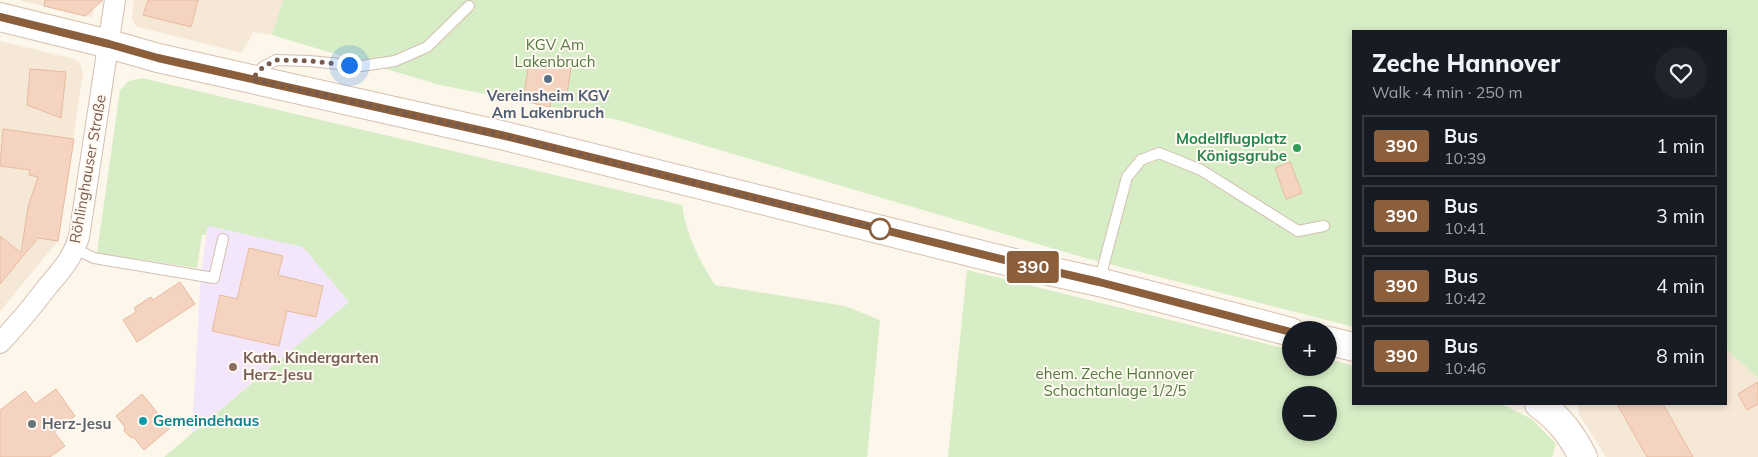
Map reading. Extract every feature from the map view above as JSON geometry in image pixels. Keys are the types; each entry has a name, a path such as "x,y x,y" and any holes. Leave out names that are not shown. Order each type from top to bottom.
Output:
{"street":[{"name":"Röhlinghauser Straße","path":"0,343 29,310 68,261 75,249 79,237 115,0"},
{"path":"0,17 158,58 501,135 1099,282 1282,330"},
{"path":"1337,343 1352,347"},
{"path":"1540,405 1555,415 1569,433 1583,457"}],"lane":[{"path":"252,79 263,67 276,60 362,66 395,61 427,47 469,6"},
{"path":"1099,282 1126,177 1141,160 1160,154 1201,170 1298,231 1324,226"},
{"path":"75,249 94,258 214,278 223,239"}],"shaded area":[{"path":"18,0 95,0 92,17"},
{"path":"134,0 283,0 272,35 253,32 242,53 138,27 132,17"},
{"path":"0,41 74,59 80,63 83,73 58,241 0,311"},
{"name":"Kath. Kindergarten Herz-Jesu","path":"208,226 304,247 349,302 192,433 201,273"},
{"path":"1727,350 1758,378 1758,457 1606,457 1579,414 1578,405 1727,405"}],"green space":[{"name":"KGV Am Lakenbruch","path":"283,0 1758,0 1758,378 1727,350 1727,30 1352,30 1352,326 1337,323 1337,321 1331,321 1082,257 618,120 440,85 272,35"},
{"path":"142,78 682,205 694,246 715,285 845,306 880,320 867,457 164,457 349,302 303,247 208,226 206,235 202,235 197,268 97,253 120,90 129,81"},
{"name":"ehem. Zeche Hannover Schachtanlage 1/2/5","path":"967,270 1282,348 1282,376 1337,376 1337,361 1352,365 1352,405 1503,405 1532,419 1556,444 1552,457 948,457"}],"building":[{"path":"45,0 103,0 85,16 44,6"},
{"path":"148,0 198,0 191,27 143,15"},
{"name":"Vereinsheim KGV Am Lakenbruch","path":"529,61 571,68 567,94 553,91 550,107 523,101"},
{"path":"30,69 66,72 61,118 27,105"},
{"path":"3,129 74,139 58,241 38,238 0,284 0,236 21,253 28,207 38,177 29,175 30,170 0,166"},
{"path":"1290,162 1302,193 1286,199 1275,168"},
{"path":"249,248 283,256 278,275 323,286 316,317 287,311 279,346 212,331 220,295 237,299"},
{"path":"180,282 195,304 137,342 123,320 136,312 134,308 151,297 153,300"},
{"path":"1758,382 1758,404 1747,410 1738,394"},
{"name":"Herz-Jesu","path":"56,389 75,416 54,432 65,446 50,457 0,457 0,410 25,391 35,404"},
{"name":"Gemeindehaus","path":"142,394 170,428 144,450 134,438 124,431 125,427 116,416"},
{"path":"1618,405 1664,405 1693,457 1647,457"}],"bus line":[{"name":"390","path":"0,17 158,58 501,135 1099,282 1282,330"}],"place":[{"name":"Vereinsheim KGV Am Lakenbruch","path":"548,79"},
{"name":"Modellflugplatz Königsgrube","path":"1297,148"},
{"name":"Kath. Kindergarten Herz-Jesu","path":"233,367"},
{"name":"Gemeindehaus","path":"143,421"},
{"name":"Herz-Jesu","path":"32,424"}],"route":[{"path":"349,65 276,60 263,67 252,79 501,135 880,229"}]}
